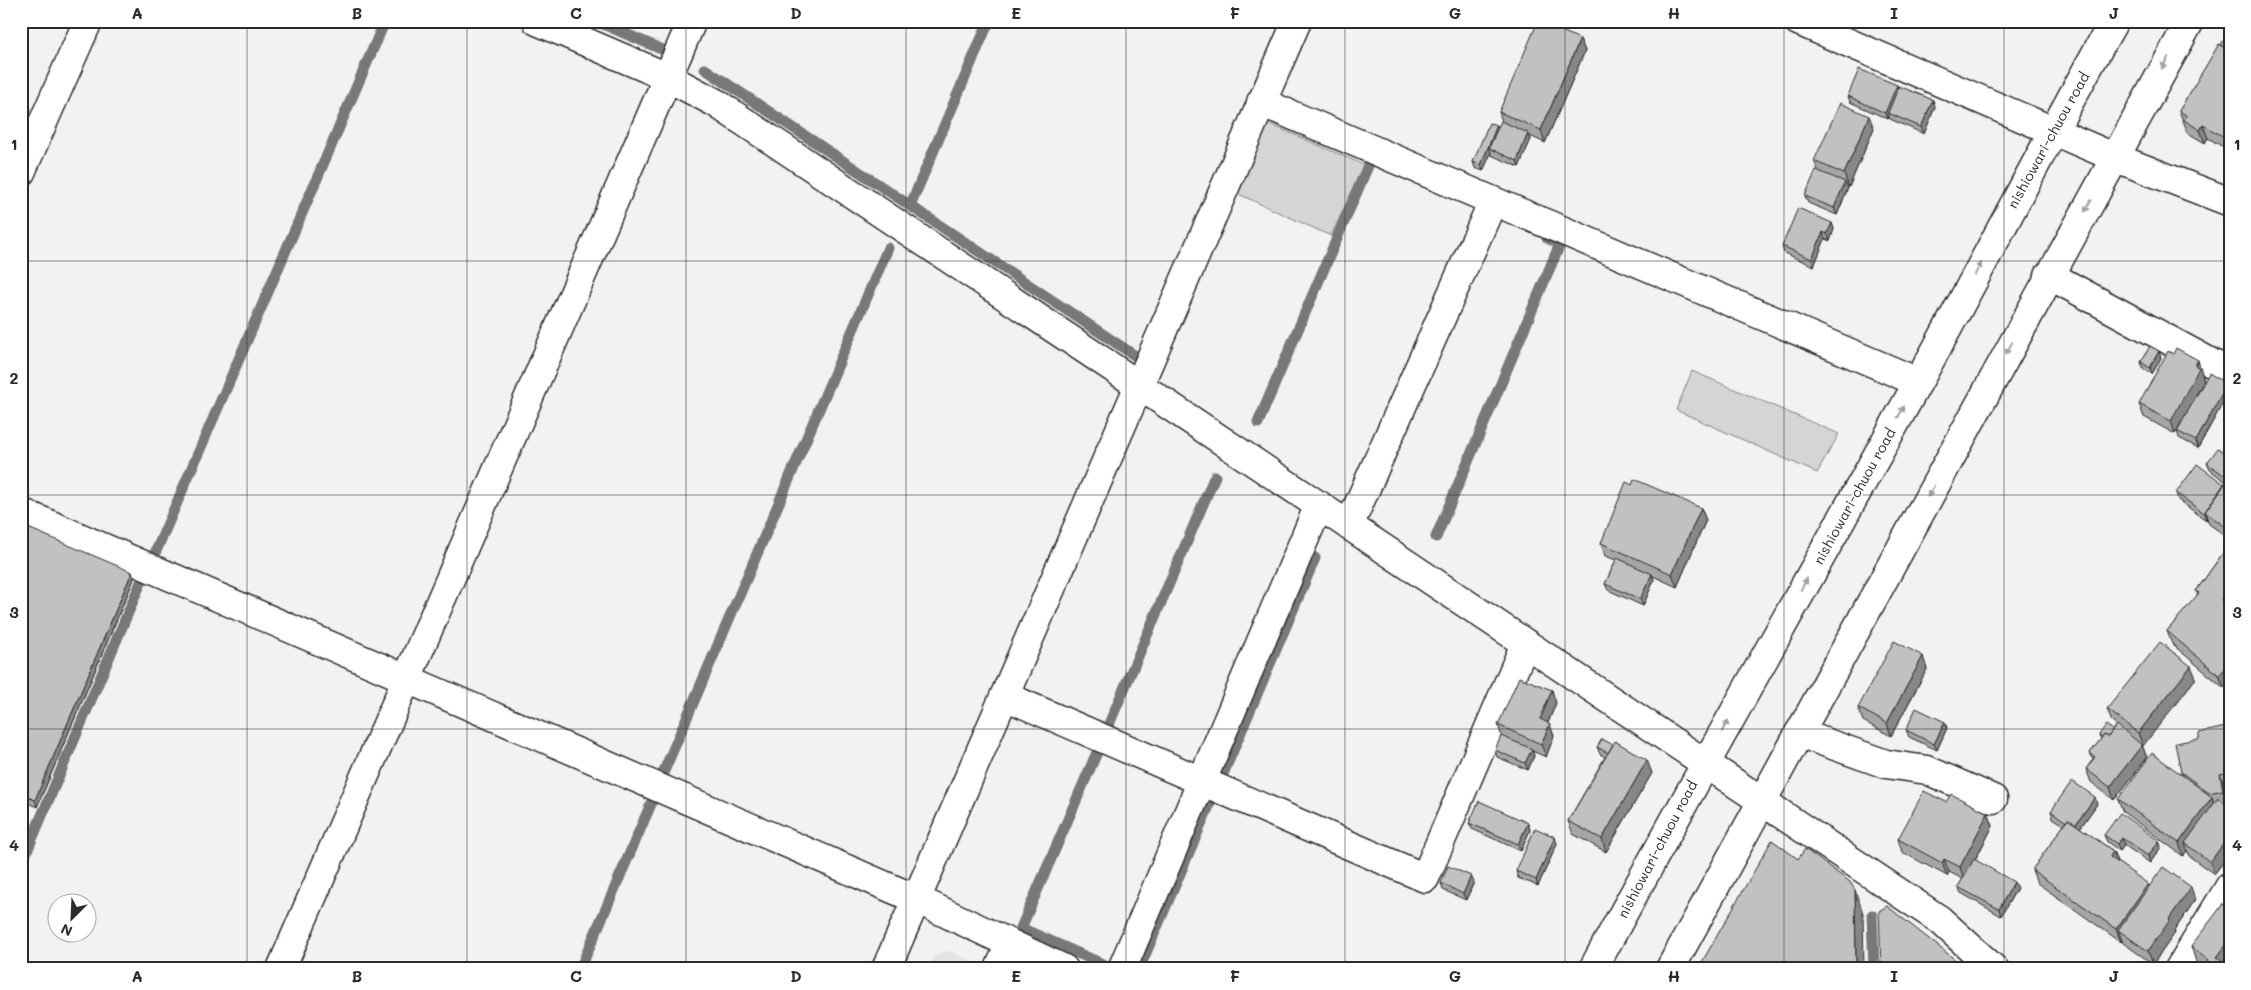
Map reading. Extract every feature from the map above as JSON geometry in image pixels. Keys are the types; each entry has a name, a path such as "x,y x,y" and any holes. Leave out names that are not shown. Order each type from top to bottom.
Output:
{"street":[{"path":"21,172 88,21"},
{"path":"537,21 667,77 716,103 1940,920 1994,969"},
{"path":"281,969 692,21"},
{"path":"886,969 1297,21"},
{"path":"1798,21 2116,158 2230,202"},
{"name":"nishiowari-chuou road","path":"1592,969 1704,763 1918,382 2052,131 2114,21"},
{"path":"1670,969 2190,21"},
{"path":"1261,102 1918,382"},
{"path":"1349,526 1493,201"},
{"path":"2049,275 2230,373"},
{"path":"1122,969 1319,505"},
{"path":"21,512 916,899 1064,969"},
{"path":"1005,696 1425,878 1525,644"},
{"path":"1799,733 1886,764 1927,770 1993,799"},
{"path":"2179,969 2230,886"},
{"path":"999,969 1010,944"}],"shaded area":[{"path":"1263,121 1364,165 1331,236 1234,192"},
{"path":"1692,371 1839,434 1817,473 1676,410"},
{"path":"949,951 990,969 928,969 934,956"}],"building":[{"path":"1538,21 1580,39 1541,130 1499,112"},
{"path":"2230,29 2230,50 2221,45"},
{"path":"2219,44 2230,50 2230,135 2228,139 2203,125 2200,130 2184,120 2186,115 2179,111"},
{"path":"1859,69 1897,85 1885,113 1848,96"},
{"path":"1899,86 1933,100 1921,127 1888,113"},
{"path":"1840,103 1869,116 1844,174 1814,161"},
{"path":"1501,121 1528,133 1517,161 1489,148"},
{"path":"1489,123 1497,125 1481,165 1473,162"},
{"path":"1816,170 1845,182 1834,208 1805,196"},
{"path":"1798,208 1832,223 1827,234 1823,232 1812,259 1782,246"},
{"path":"2150,346 2159,351 2150,368 2141,362"},
{"path":"2176,348 2198,360 2195,365 2199,368 2171,421 2139,404 2168,351 2173,354"},
{"path":"2209,373 2227,384 2196,441 2177,431"},
{"path":"2218,448 2230,457 2230,475 2228,478 2207,463"},
{"path":"2197,464 2224,484 2204,513 2176,493"},
{"path":"2230,477 2230,530 2205,512"},
{"path":"1634,479 1701,508 1672,574 1601,543 1626,482 1632,485"},
{"path":"21,525 132,572 35,800 21,794"},
{"path":"2230,543 2230,587 2221,600 2230,607 2230,663 2219,675 2167,631 2199,593 2196,591"},
{"path":"1617,558 1652,574 1640,599 1605,584"},
{"path":"1894,641 1923,656 1887,723 1858,708"},
{"path":"2160,642 2191,666 2138,733 2107,709"},
{"path":"1519,677 1552,690 1540,719 1550,724 1541,744 1498,725"},
{"path":"1916,708 1945,722 1934,744 1906,730"},
{"path":"2106,725 2113,730 2108,737 2104,735 2102,737 2099,735"},
{"path":"2117,725 2142,745 2110,787 2086,769 2095,757 2090,753 2104,735 2108,737"},
{"path":"2230,726 2230,772 2220,774 2223,790 2209,793 2181,772 2175,743 2199,739 2199,733"},
{"path":"1501,736 1532,749 1525,763 1495,750"},
{"path":"1602,739 1613,745 1608,753 1597,747"},
{"path":"1615,741 1647,760 1602,839 1568,821"},
{"path":"2152,753 2212,797 2179,843 2118,799"},
{"path":"2072,781 2095,797 2076,824 2068,819 2066,822 2051,811"},
{"path":"2230,788 2230,802 2223,797"},
{"path":"1924,791 1946,802 1951,794 1988,813 1960,867 1944,859 1942,863 1898,839"},
{"path":"2218,798 2230,806 2230,835 2210,862 2185,843"},
{"path":"1479,801 1528,823 1518,844 1469,823"},
{"path":"2120,813 2159,841 2148,856 2122,838 2117,844 2104,835"},
{"path":"2068,819 2113,851 2110,857 2148,884 2116,929 2032,870"},
{"path":"1535,828 1555,837 1536,880 1516,871"},
{"path":"1772,840 1798,859 1805,849 1850,882 1855,890 1856,969 1698,969"},
{"path":"1974,859 2014,882 1999,909 1958,887"},
{"path":"1448,866 1471,876 1463,894 1441,883"},
{"path":"2163,867 2191,887 2148,951 2118,930"},
{"path":"2230,895 2230,940 2217,957 2230,966 2230,969 2203,969 2209,960 2191,946"},
{"path":"1887,906 1957,961 1950,969 1881,969 1879,911"}],"waterway":[{"path":"153,558 385,21"},
{"path":"596,21 661,49"},
{"path":"910,206 989,21"},
{"path":"705,69 1140,359"},
{"path":"1258,423 1370,161"},
{"path":"1436,537 1560,244 1547,238"},
{"path":"661,778 888,248"},
{"path":"1106,731 1215,476"},
{"path":"1220,781 1315,558"},
{"path":"21,865 144,575"},
{"path":"1098,750 1021,928 1107,966"},
{"path":"1139,969 1214,794"},
{"path":"580,969 654,797"},
{"path":"1872,915 1874,969"}]}
